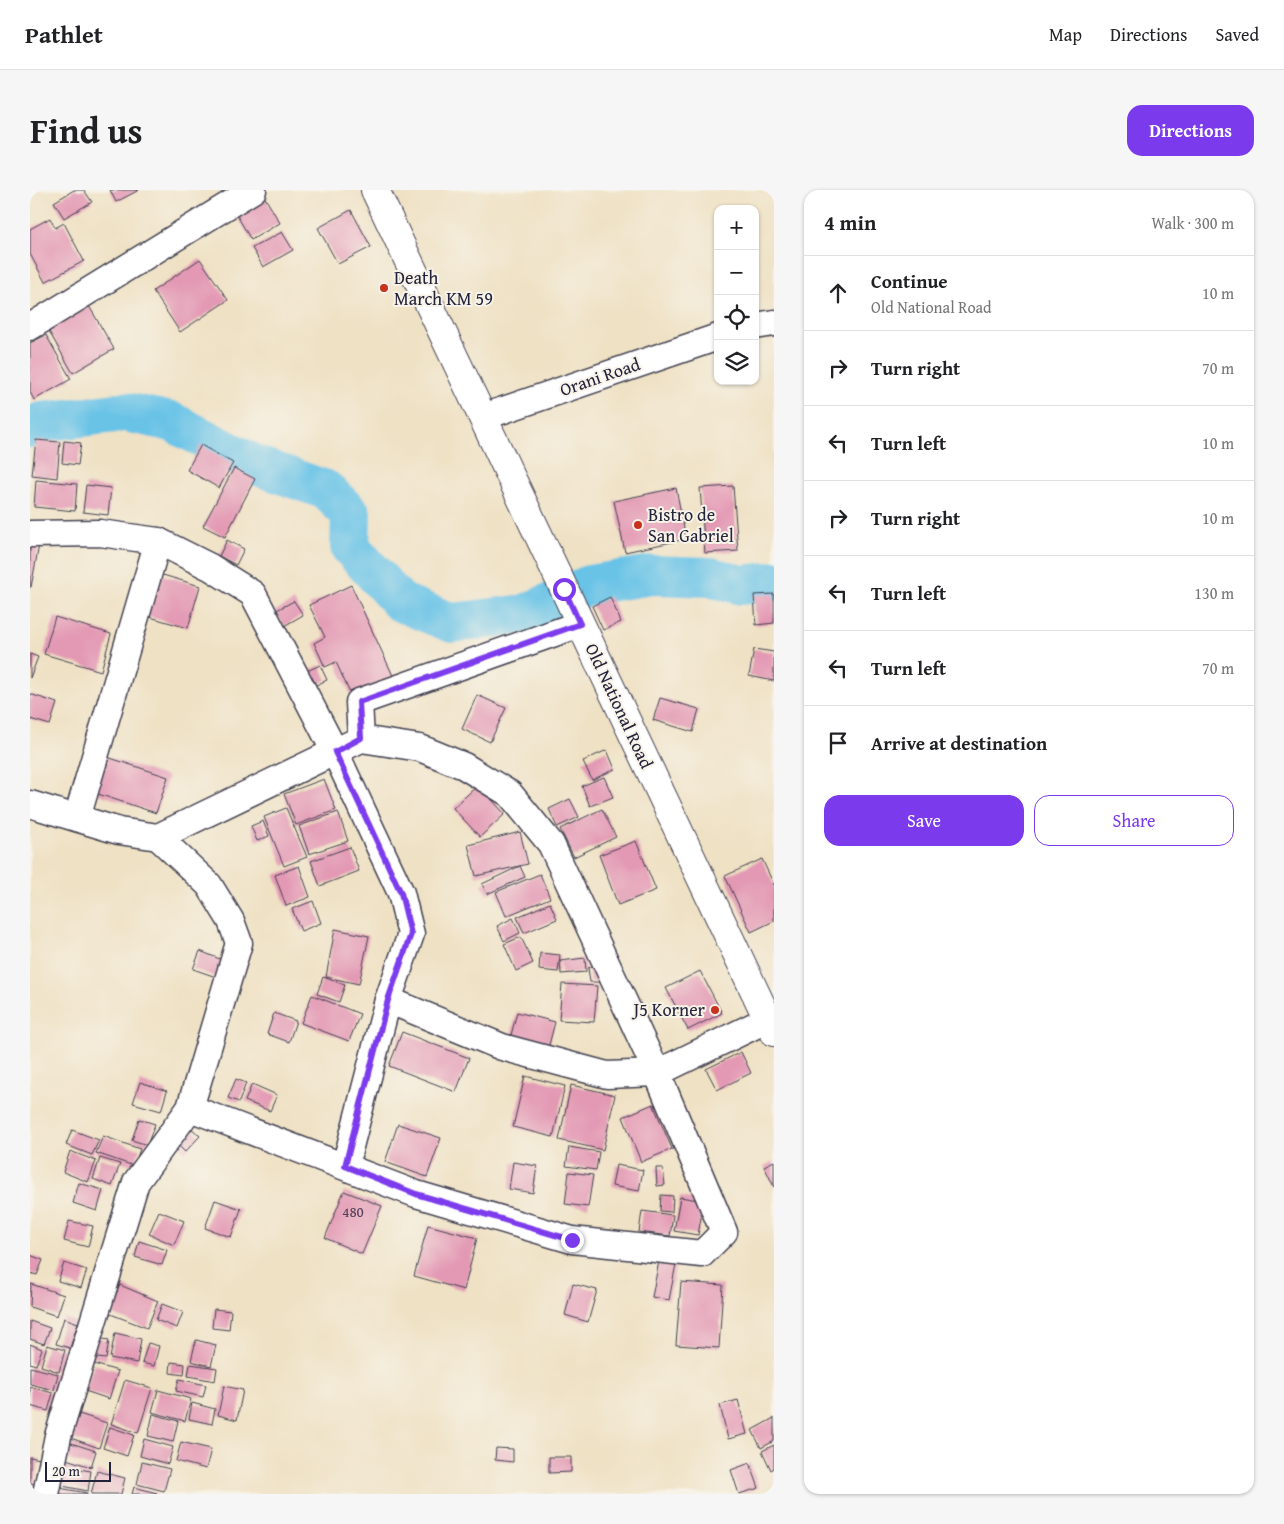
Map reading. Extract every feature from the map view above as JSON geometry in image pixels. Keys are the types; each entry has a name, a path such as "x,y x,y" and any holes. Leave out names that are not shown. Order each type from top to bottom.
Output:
{"main road":[{"name":"Old National Road","path":"375,190 771,1025"}],"street":[{"path":"30,327 253,190"},
{"path":"759,325 774,322"},
{"name":"Orani Road","path":"482,417 714,338"},
{"path":"30,534 100,533 158,541 210,567 253,594 335,752 401,893 411,934 388,1000 345,1166"},
{"path":"77,818 158,541"},
{"path":"361,738 359,702 579,621"},
{"path":"30,804 119,831 158,837 361,738 420,748 464,766 510,794 551,844 657,1073 724,1232 702,1254 572,1240 416,1194 190,1108"},
{"path":"46,1494 58,1436 136,1182 190,1108 239,943 231,921 209,885 158,837"},
{"path":"388,1000 502,1047 607,1075 657,1073 771,1025"}],"building":[{"path":"74,190 84,190 92,202 64,218 54,202"},
{"path":"110,190 139,190 116,202"},
{"path":"264,196 280,223 251,240 235,212"},
{"path":"351,210 371,247 338,264 318,228"},
{"path":"50,218 55,228 64,223 84,261 45,282 30,254 30,229"},
{"path":"282,232 293,250 263,267 252,248"},
{"path":"200,259 228,300 180,332 153,291"},
{"path":"89,306 114,349 73,373 48,330"},
{"path":"46,335 71,379 34,400 30,392 30,343"},
{"path":"36,440 60,442 57,478 32,475"},
{"path":"64,441 81,443 78,465 62,463"},
{"path":"201,445 233,463 219,488 187,470"},
{"path":"234,468 255,479 225,537 203,526"},
{"path":"36,480 77,484 75,511 34,507"},
{"path":"86,485 111,488 108,515 83,512"},
{"path":"733,486 738,551 705,553 700,488"},
{"path":"676,488 686,539 625,552 614,501"},
{"path":"227,540 244,549 236,565 219,556"},
{"path":"30,543 39,545 31,587 30,587"},
{"path":"156,573 200,586 188,628 143,615"},
{"path":"351,585 395,680 353,700 336,662 325,667 314,643 325,637 309,605"},
{"path":"774,594 774,623 756,625 754,595"},
{"path":"610,597 621,622 603,630 592,606"},
{"path":"294,601 303,615 284,626 275,611"},
{"path":"55,617 111,634 101,671 44,654"},
{"path":"754,649 774,652 774,681 749,676"},
{"path":"30,654 38,657 30,678"},
{"path":"320,665 327,680 314,686 307,671"},
{"path":"30,694 57,703 50,725 30,719"},
{"path":"477,695 506,708 490,742 462,729"},
{"path":"660,698 699,709 693,732 653,720"},
{"path":"607,750 615,769 592,780 583,761"},
{"path":"104,756 168,777 156,813 92,792"},
{"path":"604,777 613,797 590,806 582,786"},
{"path":"324,779 336,810 296,825 284,794"},
{"path":"478,785 505,814 480,837 453,808"},
{"path":"570,799 579,817 557,827 549,809"},
{"path":"286,808 307,857 284,866 264,817"},
{"path":"602,809 616,837 574,857 560,829"},
{"path":"338,812 348,841 309,854 299,826"},
{"path":"263,821 269,836 257,841 251,826"},
{"path":"520,832 528,864 476,876 468,845"},
{"path":"636,841 656,890 618,905 599,855"},
{"path":"350,847 359,871 320,886 311,861"},
{"path":"762,859 774,885 774,921 751,932 725,876"},
{"path":"299,866 310,897 286,906 275,875"},
{"path":"520,866 525,877 487,894 482,884"},
{"path":"540,874 550,898 506,916 496,892"},
{"path":"313,901 321,923 301,931 292,909"},
{"path":"550,903 557,919 524,933 517,917"},
{"path":"513,918 520,933 504,941 497,926"},
{"path":"335,929 369,936 359,984 326,977"},
{"path":"521,937 533,963 516,971 504,944"},
{"path":"200,951 222,960 216,977 193,969"},
{"path":"540,953 560,955 558,972 539,970"},
{"path":"585,958 586,972 561,974 560,961"},
{"path":"597,964 604,982 590,982 588,968"},
{"path":"700,971 722,1013 688,1030 666,988"},
{"path":"323,977 345,985 339,1002 317,994"},
{"path":"562,984 597,986 594,1022 559,1020"},
{"path":"312,995 360,1014 349,1041 301,1023"},
{"path":"517,1012 555,1022 548,1049 510,1039"},
{"path":"274,1013 296,1021 289,1042 267,1034"},
{"path":"402,1032 469,1058 456,1092 389,1066"},
{"path":"741,1052 751,1073 717,1090 706,1069"},
{"path":"525,1076 565,1086 553,1137 513,1127"},
{"path":"236,1079 246,1083 239,1102 228,1098"},
{"path":"140,1082 167,1091 161,1111 133,1103"},
{"path":"252,1084 277,1095 270,1111 245,1101"},
{"path":"571,1085 615,1095 603,1150 559,1140"},
{"path":"653,1104 672,1149 641,1162 623,1117"},
{"path":"139,1119 155,1124 147,1145 132,1140"},
{"path":"398,1124 441,1138 427,1177 385,1162"},
{"path":"190,1127 200,1136 185,1152 175,1142"},
{"path":"72,1130 99,1140 92,1155 66,1145"},
{"path":"103,1136 140,1149 134,1166 96,1153"},
{"path":"569,1147 599,1152 596,1170 566,1166"},
{"path":"70,1151 96,1161 88,1182 63,1172"},
{"path":"100,1158 120,1164 112,1186 93,1179"},
{"path":"774,1161 774,1187 764,1166"},
{"path":"513,1162 537,1166 533,1193 509,1189"},
{"path":"616,1165 643,1170 639,1191 612,1186"},
{"path":"656,1168 663,1168 665,1185 657,1186"},
{"path":"569,1172 593,1175 588,1207 565,1204"},
{"path":"79,1183 103,1190 97,1211 73,1203"},
{"path":"344,1191 382,1206 362,1254 325,1238"},
{"path":"661,1195 673,1196 672,1212 660,1211"},
{"path":"680,1197 704,1201 698,1235 674,1231"},
{"path":"215,1200 241,1209 231,1237 205,1228"},
{"path":"159,1211 184,1221 174,1245 149,1234"},
{"path":"642,1211 673,1215 670,1236 639,1232"},
{"path":"69,1221 93,1226 88,1247 64,1241"},
{"path":"428,1225 477,1238 464,1290 414,1276"},
{"path":"139,1241 167,1250 162,1265 135,1257"},
{"path":"30,1255 43,1260 37,1275 30,1273"},
{"path":"659,1261 676,1264 669,1300 652,1297"},
{"path":"64,1263 87,1270 81,1288 58,1281"},
{"path":"681,1282 723,1285 719,1348 676,1345"},
{"path":"31,1284 64,1295 57,1316 30,1307"},
{"path":"573,1284 597,1290 588,1322 565,1315"},
{"path":"120,1285 158,1301 147,1328 108,1313"},
{"path":"162,1304 183,1312 177,1328 156,1320"},
{"path":"214,1309 231,1311 229,1330 212,1328"},
{"path":"64,1318 78,1323 70,1348 56,1344"},
{"path":"30,1321 50,1328 44,1344 30,1339"},
{"path":"115,1333 141,1339 137,1363 110,1358"},
{"path":"92,1337 109,1340 106,1359 89,1357"},
{"path":"196,1340 216,1345 211,1366 191,1361"},
{"path":"148,1343 159,1346 154,1366 142,1363"},
{"path":"30,1344 42,1349 36,1365 30,1363"},
{"path":"47,1345 65,1350 59,1372 41,1366"},
{"path":"171,1362 185,1364 184,1375 170,1373"},
{"path":"94,1364 118,1371 109,1399 85,1391"},
{"path":"190,1364 217,1368 215,1381 188,1376"},
{"path":"30,1367 58,1374 54,1390 30,1384"},
{"path":"179,1379 206,1385 203,1397 176,1391"},
{"path":"125,1380 152,1388 138,1433 111,1424"},
{"path":"224,1386 243,1390 237,1420 218,1415"},
{"path":"30,1387 53,1393 48,1411 30,1406"},
{"path":"158,1390 191,1399 185,1421 152,1412"},
{"path":"738,1400 747,1434 728,1439 720,1405"},
{"path":"192,1403 215,1409 212,1424 189,1419"},
{"path":"76,1413 107,1423 99,1448 68,1437"},
{"path":"153,1414 178,1421 173,1442 148,1436"},
{"path":"774,1418 774,1441 761,1448 752,1430"},
{"path":"110,1427 134,1435 127,1456 103,1448"},
{"path":"144,1439 173,1447 168,1464 140,1456"},
{"path":"68,1442 96,1451 91,1467 63,1458"},
{"path":"181,1442 211,1449 206,1469 176,1461"},
{"path":"774,1445 774,1468 771,1470 762,1451"},
{"path":"496,1448 513,1449 513,1462 495,1460"},
{"path":"30,1457 40,1459 35,1484 30,1483"},
{"path":"549,1457 571,1457 571,1472 549,1473"},
{"path":"142,1462 170,1469 164,1491 137,1484"},
{"path":"750,1463 759,1488 739,1494 731,1470"},
{"path":"61,1466 91,1471 88,1491 57,1485"},
{"path":"97,1471 125,1478 121,1494 91,1494"},
{"path":"134,1487 157,1493 157,1494 132,1494"},
{"path":"59,1488 87,1493 87,1494 58,1494"}],"waterway":[{"path":"30,428 41,422 125,412 172,422 258,466 326,490 351,514 350,547 400,602 452,623 525,614 589,585 652,575 710,577 742,585 774,581"}],"place":[{"name":"Death March KM 59","path":"384,288"},
{"name":"Bistro de San Gabriel","path":"638,525"},
{"name":"J5 Korner","path":"715,1010"}],"route":[{"path":"564,589 580,624 359,702 361,738 335,752 401,893 411,934 388,1000 345,1166 416,1194 572,1240"}]}
